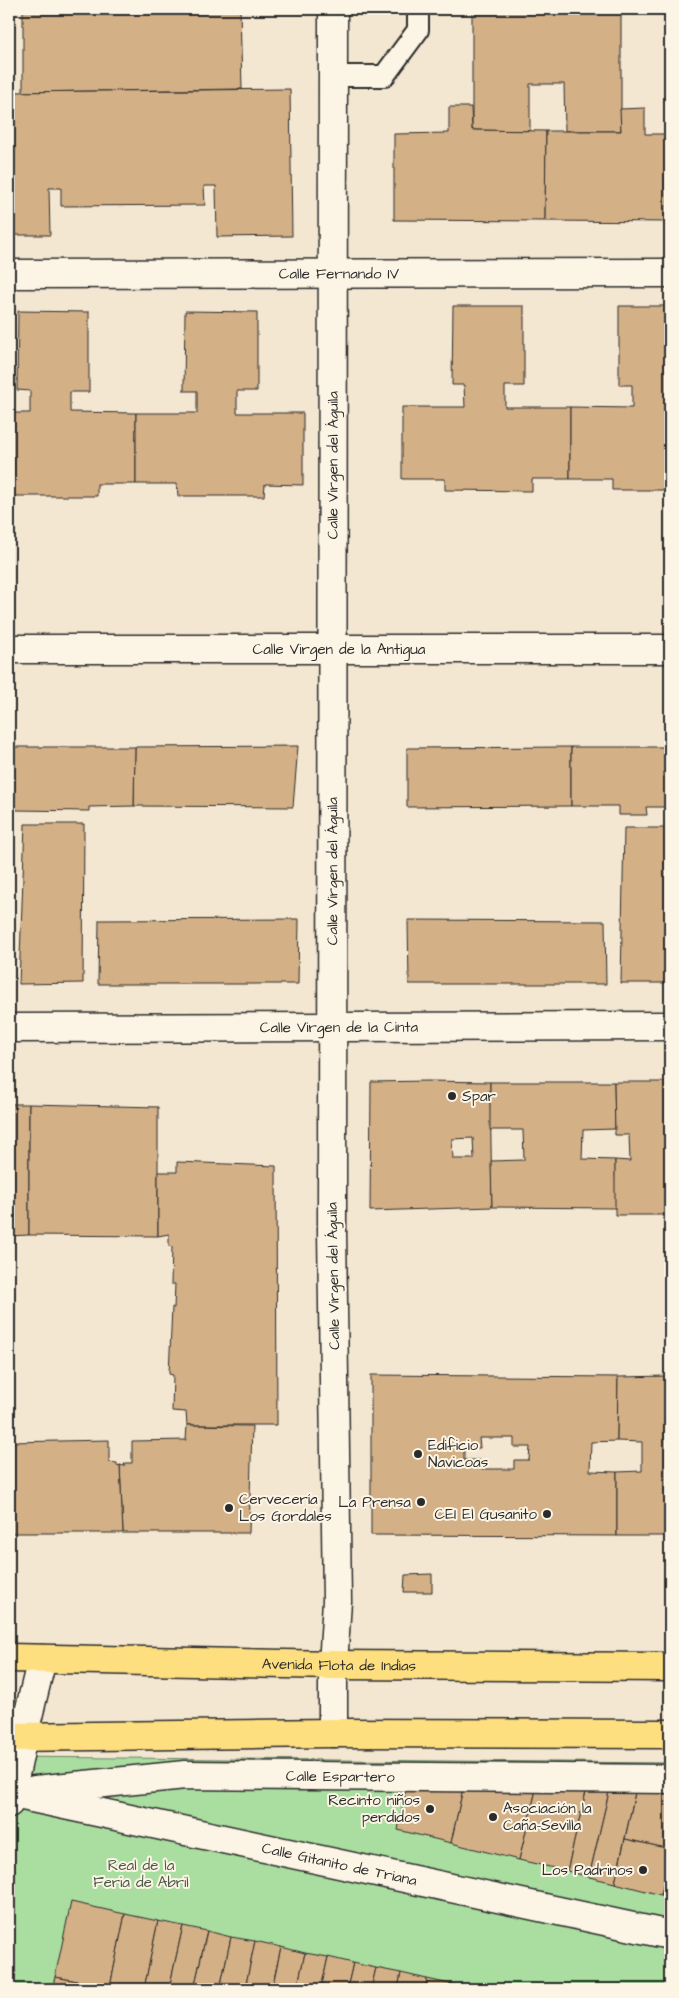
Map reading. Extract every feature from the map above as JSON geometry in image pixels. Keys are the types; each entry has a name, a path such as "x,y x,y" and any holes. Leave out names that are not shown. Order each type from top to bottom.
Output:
{"main road":[{"name":"Avenida Flota de Indias","path":"9,1658 333,1665 670,1667"},
{"path":"16,1737 333,1733 670,1734"}],"street":[{"name":"Calle Virgen del Águila","path":"333,9 332,1230 337,1601 333,1665 333,1733"},
{"name":"Calle Fernando IV","path":"9,274 670,273"},
{"name":"Calle Virgen de la Antigua","path":"9,649 670,649"},
{"name":"Calle Virgen de la Cinta","path":"9,1028 670,1026"},
{"path":"9,1796 16,1737 42,1659"},
{"name":"Calle Espartero","path":"9,1796 185,1775 670,1778"},
{"name":"Calle Gitanito de Triana","path":"9,1796 670,1935"}],"lane":[{"path":"333,76 384,76 418,30 418,9"}],"green space":[{"name":"Real de la Feria de Abril","path":"9,1757 670,1763 670,1989 9,1989"}],"building":[{"path":"23,9 240,9 242,89 23,92"},
{"path":"472,9 621,9 621,131 565,131 564,84 530,84 530,131 472,130"},
{"path":"290,89 292,236 217,237 216,186 204,186 205,205 61,206 61,188 49,188 50,235 9,235 9,92"},
{"path":"449,107 471,107 472,130 546,131 545,221 394,220 394,134 449,133"},
{"path":"645,108 645,134 670,134 670,222 545,221 546,131 621,131 620,109"},
{"path":"453,306 524,306 524,386 505,386 505,407 570,407 570,479 532,479 532,491 445,490 445,479 402,479 402,407 465,407 464,385 452,385"},
{"path":"619,306 670,306 670,490 612,490 612,479 570,479 570,407 632,408 632,385 619,385"},
{"path":"18,311 89,312 89,392 70,392 70,412 136,413 136,484 97,484 97,496 10,496 9,413 30,413 30,391 17,390"},
{"path":"185,311 257,312 257,391 237,391 237,413 303,413 303,485 265,484 264,496 178,496 177,484 136,484 136,413 197,413 197,391 184,391"},
{"path":"298,746 293,807 134,806 135,747"},
{"path":"9,747 135,747 134,806 89,807 89,811 14,810 14,806 9,806"},
{"path":"571,747 571,806 407,807 407,748"},
{"path":"571,747 670,747 670,807 646,807 647,815 619,815 619,806 571,806"},
{"path":"25,824 84,824 83,983 19,984"},
{"path":"624,828 670,828 670,983 621,983"},
{"path":"299,919 298,984 98,984 99,920"},
{"path":"408,920 605,921 606,984 409,984"},
{"path":"371,1082 490,1082 492,1207 370,1211","holes":["473,1138 474,1159 453,1159 452,1139"]},
{"path":"490,1082 614,1082 615,1129 583,1130 582,1159 615,1160 616,1208 492,1207 491,1161 524,1160 523,1130 490,1130"},
{"path":"614,1082 670,1082 670,1215 615,1215 615,1160 630,1161 629,1135 615,1135"},
{"path":"9,1104 29,1104 29,1235 9,1236"},
{"path":"29,1104 158,1107 158,1236 29,1235"},
{"path":"177,1162 276,1166 277,1425 187,1425 186,1412 172,1411 173,1375 169,1374 175,1284 171,1284 172,1247 169,1246 169,1234 158,1236 158,1172 177,1172"},
{"name":"Edificio Navicoas","path":"371,1375 618,1377 617,1441 591,1442 590,1471 617,1472 617,1536 371,1535","holes":["479,1438 514,1438 514,1447 530,1447 529,1460 514,1460 514,1469 479,1469 480,1460 464,1460 464,1448 480,1448"]},
{"path":"670,1376 670,1536 617,1536 617,1472 642,1471 642,1442 617,1441 618,1377"},
{"path":"187,1425 252,1426 249,1533 123,1533 120,1465 124,1466 125,1463 132,1463 132,1441 186,1440"},
{"path":"109,1440 109,1462 117,1463 117,1466 120,1465 123,1533 9,1533 9,1442"},
{"path":"432,1574 432,1592 404,1592 405,1575"},
{"name":"Recinto niños perdidos","path":"406,1788 463,1789 451,1843 398,1830"},
{"name":"Asociación la Caña-Sevilla","path":"463,1789 536,1790 519,1860 451,1843"},
{"path":"536,1790 586,1792 567,1871 519,1860"},
{"path":"586,1792 609,1792 589,1877 567,1871"},
{"path":"609,1792 635,1793 615,1883 589,1877"},
{"path":"635,1793 670,1793 670,1849 625,1839"},
{"name":"Los Padrinos","path":"625,1839 670,1849 661,1895 615,1883"},
{"path":"670,1856 670,1897 661,1895"},
{"path":"71,1902 125,1914 110,1987 55,1977"},
{"path":"125,1914 158,1921 144,1989 110,1987"},
{"path":"158,1921 183,1926 169,1989 144,1989"},
{"path":"183,1926 207,1931 194,1989 169,1989"},
{"path":"207,1931 231,1937 220,1989 194,1989"},
{"path":"231,1937 255,1941 245,1989 220,1989"},
{"path":"255,1941 281,1947 272,1989 245,1989"},
{"path":"281,1947 305,1953 297,1989 272,1989"},
{"path":"305,1953 328,1957 321,1989 297,1989"},
{"path":"328,1957 353,1963 347,1989 321,1989"},
{"path":"353,1963 376,1968 371,1989 347,1989"},
{"path":"376,1968 401,1973 398,1989 371,1989"},
{"path":"401,1973 427,1979 425,1989 398,1989"},
{"path":"55,1977 110,1987 120,1989 52,1989"},
{"path":"427,1979 450,1984 448,1989 425,1989"},
{"path":"450,1984 475,1989 448,1989"}],"place":[{"name":"Spar","path":"452,1096"},
{"name":"Edificio Navicoas","path":"418,1454"},
{"name":"La Prensa","path":"421,1502"},
{"name":"Cervecería Los Gordales","path":"229,1508"},
{"name":"CEI El Gusanito","path":"547,1514"},
{"name":"Recinto niños perdidos","path":"430,1809"},
{"name":"Asociación la Caña-Sevilla","path":"493,1817"},
{"name":"Los Padrinos","path":"643,1870"}]}
